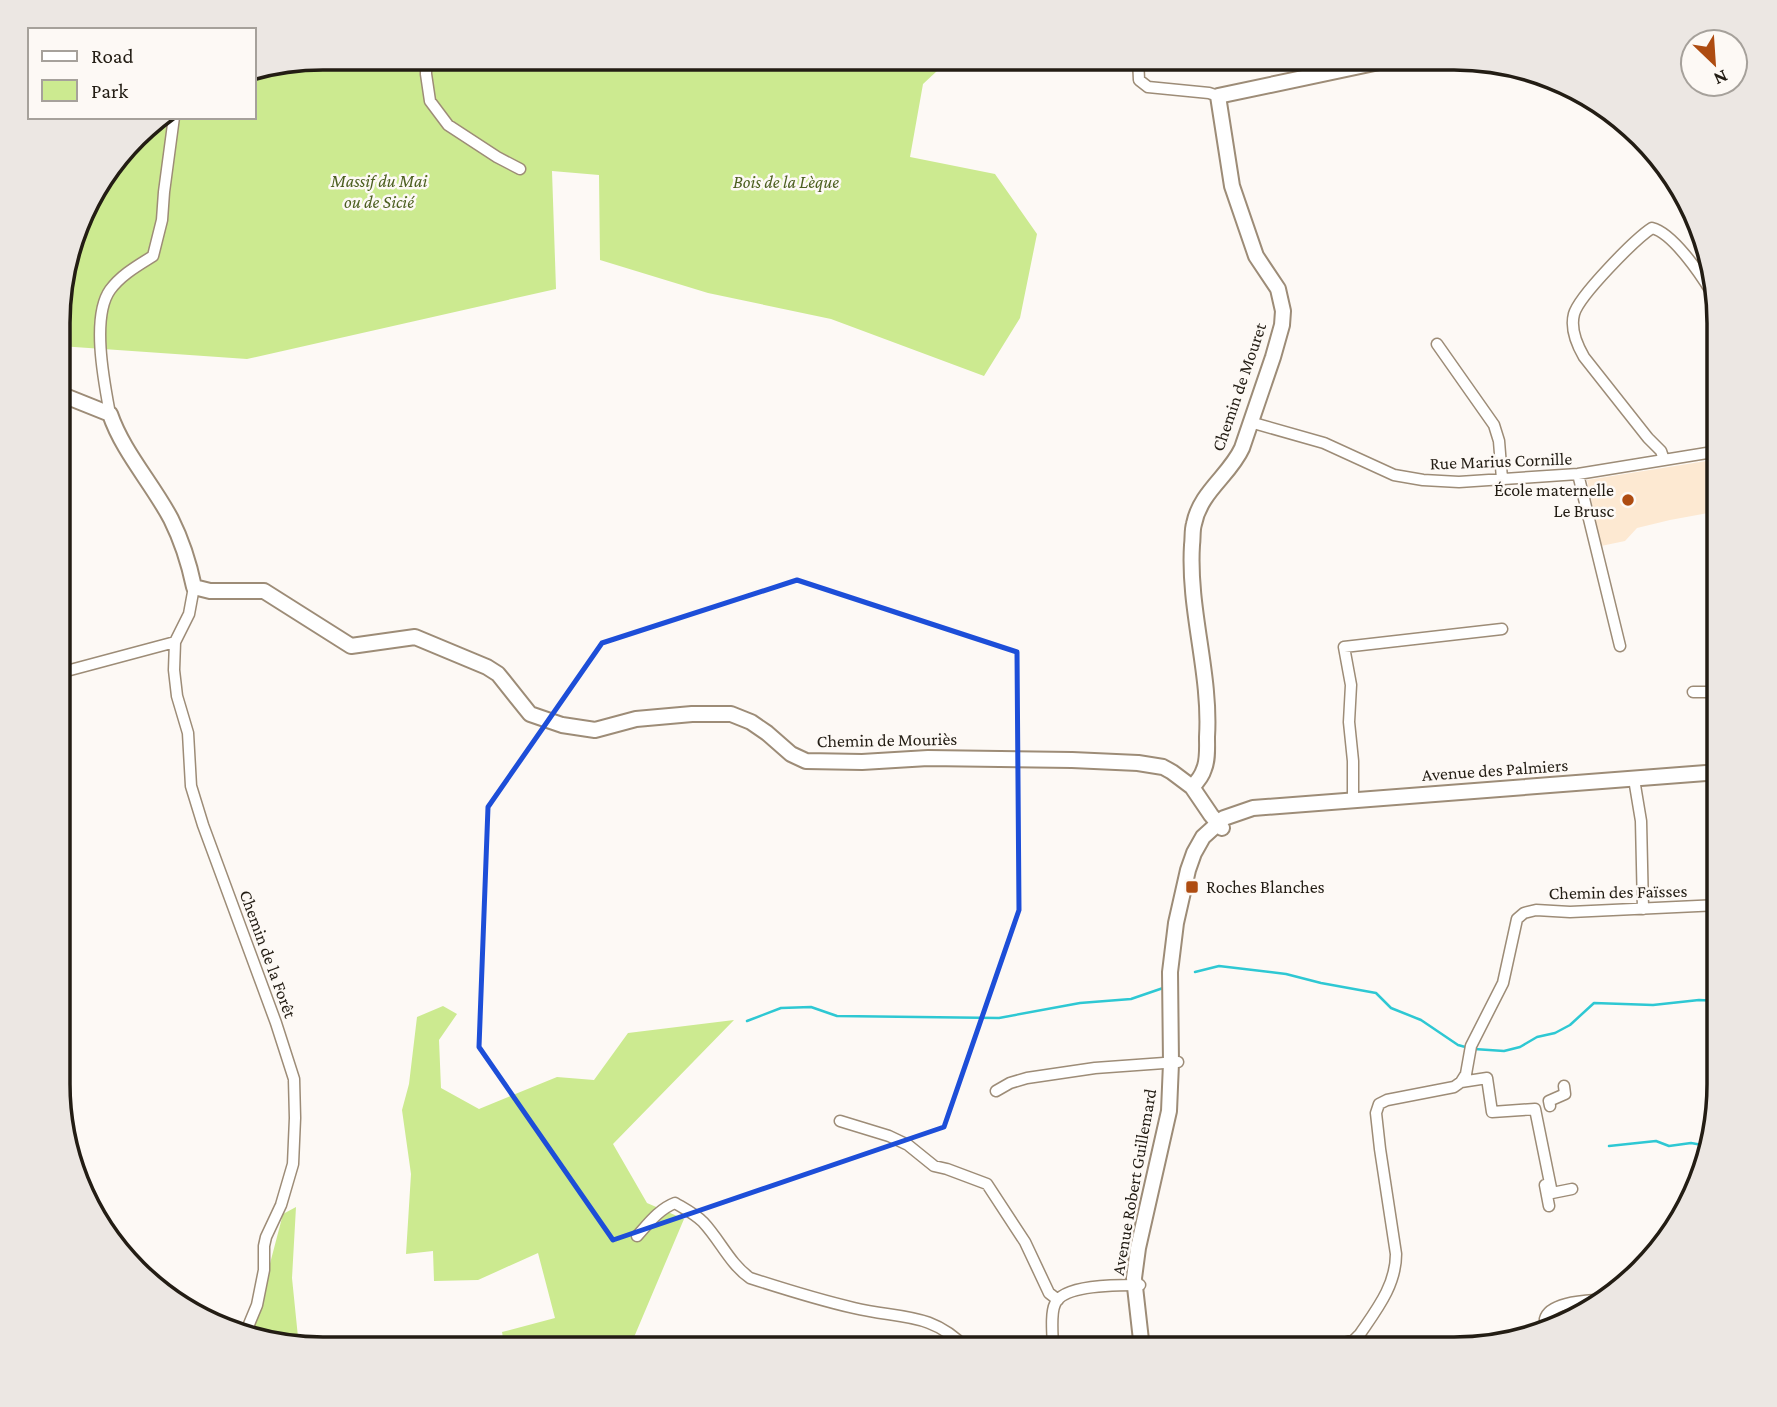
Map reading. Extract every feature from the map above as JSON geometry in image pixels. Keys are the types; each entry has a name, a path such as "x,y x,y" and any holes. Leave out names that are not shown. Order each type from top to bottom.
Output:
{"street":[{"path":"426,70 429,101 448,125 496,157 520,169"},
{"path":"1139,70 1139,80 1148,87 1217,96 1341,70"},
{"name":"Chemin de Mouret","path":"1192,787 1206,764 1208,720 1193,595 1191,563 1194,524 1205,497 1236,461 1242,448 1273,358 1283,311 1278,289 1256,257 1232,186 1217,96"},
{"path":"174,119 162,220 153,256 130,270 109,291 102,311 100,334 110,414 120,438 171,519 188,559 194,587"},
{"path":"1664,460 1661,452 1584,357 1577,344 1574,313 1611,267 1652,228 1664,234 1677,246 1703,281"},
{"path":"1437,344 1494,425 1499,441 1502,479"},
{"path":"70,398 110,414"},
{"name":"Rue Marius Cornille","path":"1250,422 1324,443 1394,475 1423,480 1455,482 1578,474 1707,453"},
{"path":"1648,438 1648,463"},
{"path":"1578,474 1620,646"},
{"name":"Chemin de la Forêt","path":"194,587 189,614 175,642 174,670 177,696 188,733 191,786 294,1079 292,1164 281,1205 266,1237 264,1270 257,1304 248,1326"},
{"name":"Chemin de Mouriès","path":"194,587 210,591 264,591 351,646 415,637 487,667 498,674 530,714 562,725 594,730 636,719 731,714 751,722 791,754 806,761 862,762 928,758 1138,763 1163,767 1192,787 1219,825"},
{"path":"1353,800 1349,722 1351,685 1343,647 1502,629"},
{"path":"70,670 175,642"},
{"path":"1693,692 1707,692"},
{"name":"Avenue des Palmiers","path":"1219,825 1224,818 1253,808 1707,773"},
{"path":"1634,779 1641,821 1643,909"},
{"name":"Avenue Robert Guillemard","path":"1141,1337 1137,1285 1155,1191 1176,1112 1170,972 1176,923 1194,853 1203,837 1219,825"},
{"name":"Chemin des Faïsses","path":"1461,1082 1466,1074 1471,1046 1503,983 1517,919 1524,913 1536,910 1570,912 1707,906"},
{"path":"996,1091 1027,1078 1175,1063"},
{"path":"1357,1337 1392,1282 1396,1268 1378,1137 1376,1113 1379,1104 1387,1100 1454,1087 1461,1082 1487,1078 1492,1112 1535,1109 1552,1105 1549,1101 1565,1094 1564,1086"},
{"path":"1535,1109 1552,1194 1572,1189"},
{"path":"840,1121 889,1136 908,1145 934,1166 947,1168 987,1184 1025,1242 1049,1293 1058,1300"},
{"path":"1544,1151 1540,1157 1549,1206"},
{"path":"637,1236 667,1206 675,1203 693,1213 705,1224 741,1272 750,1278 828,1302 925,1320 952,1337"},
{"path":"1053,1337 1055,1304 1061,1296 1074,1290 1137,1285"},
{"name":"Avenue Robert Guillemard","path":"1137,1285 1148,1337"},
{"path":"1546,1320 1553,1308 1583,1301"}],"highlighted area":[{"path":"797,580 1017,652 1019,910 944,1127 613,1240 479,1047 488,807 602,643"}],"shaded area":[{"name":"École maternelle Le Brusc","path":"1707,461 1707,513 1637,528 1625,541 1601,546 1587,480"}],"green space":[{"path":"938,70 923,84 910,157 995,174 1037,234 1020,318 984,376 831,319 708,293 600,260 599,175 552,171 556,289 247,359 70,347 72,290 83,242 104,197 133,156 174,119 256,119 256,80 290,72"},
{"path":"443,1006 457,1014 439,1040 441,1088 479,1109 557,1077 594,1080 628,1033 734,1020 613,1144 647,1203 684,1219 634,1337 503,1337 502,1332 555,1318 538,1253 478,1280 434,1281 433,1251 406,1254 411,1174 402,1110 409,1084 417,1017"},
{"path":"296,1207 292,1278 298,1335 253,1327 283,1214"}],"waterway":[{"path":"1195,972 1219,966 1286,974 1376,993 1391,1008 1421,1020 1458,1045 1469,1048"},
{"path":"747,1021 781,1008 811,1007 837,1016 999,1018 1080,1003 1131,999 1166,987"},
{"path":"1474,1049 1504,1051 1520,1047 1537,1037 1555,1033 1570,1025 1594,1003 1653,1005 1707,1000"},
{"path":"1609,1146 1656,1141 1669,1146 1699,1144"}],"place":[{"name":"École maternelle Le Brusc","path":"1628,500"},
{"name":"Roches Blanches","path":"1192,887"}],"park label":[{"name":"Bois de la Lèque","path":"786,182"},
{"name":"Massif du Mai ou de Sicié","path":"379,191"}]}
